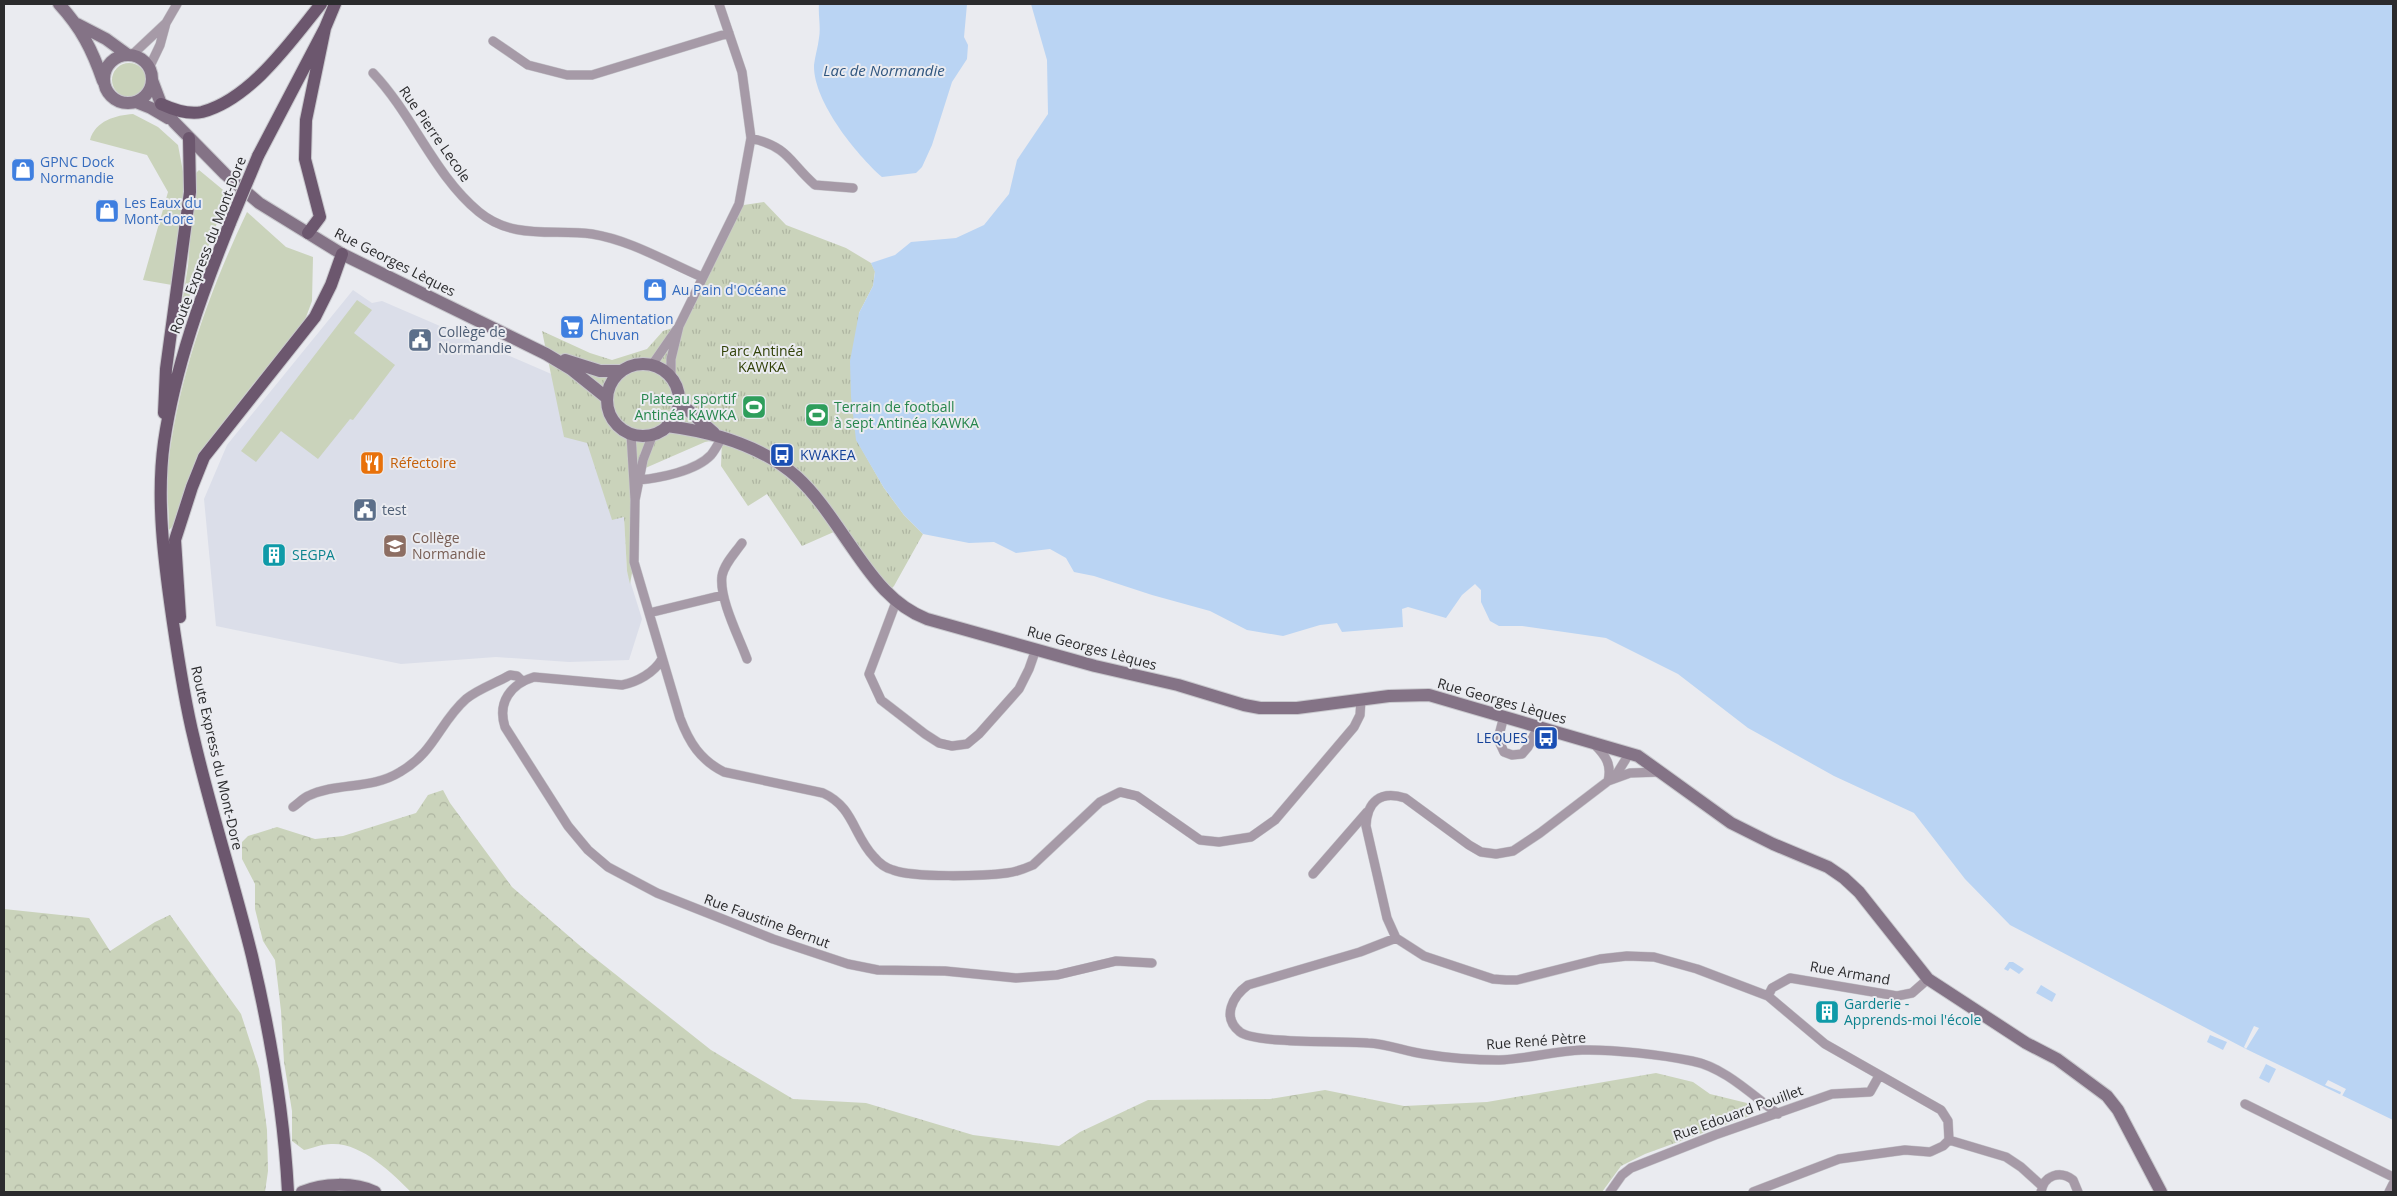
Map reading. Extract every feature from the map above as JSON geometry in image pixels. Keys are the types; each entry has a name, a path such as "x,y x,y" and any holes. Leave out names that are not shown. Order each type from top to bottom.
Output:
{"main road":[{"path":"59,4 77,24 93,52 109,95 122,103 136,102 147,94 151,74 145,62 77,24"},
{"path":"161,104 179,112 202,112 226,100 254,81 276,60 321,4"},
{"name":"Route Express du Mont-Dore","path":"288,1192 286,1159 260,994 194,738 179,666 167,577 162,483 164,443 186,345 230,223 258,156 325,28 335,4"},
{"path":"308,233 320,217 306,159 306,120 325,28"},
{"path":"103,81 108,65 120,56 130,55"},
{"name":"Rue Georges Lèques","path":"151,74 161,104 174,122 225,174 259,203 342,254 546,354 571,369 607,398"},
{"name":"Rue Georges Lèques","path":"136,102 174,122"},
{"path":"164,443 166,369 190,192 189,138"},
{"path":"222,843 184,643 175,540 204,457 315,317 342,254"},
{"name":"Rue Georges Lèques","path":"546,354 600,371 621,371"},
{"path":"641,364 652,365 670,377 678,393 679,402 675,415 667,426 653,434 631,434 613,420 608,410 607,398 611,383 621,371 641,364"},
{"name":"Rue Georges Lèques","path":"679,402 720,437"},
{"name":"Rue Georges Lèques","path":"667,426 720,437 766,455 799,479 872,575 896,602 926,620 1260,708 1297,708 1421,694 1438,696 1638,756 1689,795 1731,823 1773,844 1828,867 1844,878 1859,892 1928,979 2026,1043 2057,1059 2107,1096 2118,1110 2161,1192"},
{"path":"302,1192 331,1185 368,1189 375,1192"}],"street":[{"path":"151,74 166,23 177,4"},
{"path":"652,365 679,326 738,204 751,138 742,72 719,4"},
{"path":"130,55 166,23"},
{"path":"493,41 528,65 567,75 592,75 729,33"},
{"name":"Rue Pierre Lecole","path":"373,74 388,89 458,192 480,212 505,228 534,232 590,234 621,241 702,277"},
{"path":"751,138 772,143 782,150 815,185 853,188"},
{"path":"670,377 671,359 679,326"},
{"path":"631,434 635,500 634,562 687,737 709,765 740,777 823,793 836,799 844,807 873,856 883,866 907,873 1008,873 1021,870 1037,861 1100,802 1120,792 1137,796 1200,840 1219,842 1251,837 1275,820 1354,727 1360,715 1361,700"},
{"path":"635,500 643,460 653,434"},
{"path":"639,480 662,477 690,467 710,457 720,437"},
{"path":"742,543 727,563 722,577 723,595 747,659"},
{"path":"649,613 723,595"},
{"path":"896,602 869,674 873,687 881,700 939,743 952,746 967,744 979,734 1019,688 1029,670 1036,649"},
{"path":"293,807 307,796 326,790 359,787 398,774 418,762 445,723 467,698 510,675 516,676 522,681 534,677 547,677 597,684 622,685 635,682 651,672 658,667 662,659"},
{"name":"Rue Faustine Bernut","path":"522,681 508,694 502,716 505,727 540,784 568,826 588,850 608,867 657,893 774,939 848,964 878,970 945,971 1016,978 1057,975 1116,961 1152,963"},
{"path":"1504,716 1498,739 1504,752 1512,755 1522,754 1528,747 1538,727"},
{"path":"1593,743 1608,760 1610,770 1608,780"},
{"path":"1313,874 1372,804 1383,796 1393,794 1405,798 1481,852 1496,854 1513,851 1619,771 1629,754"},
{"path":"1608,780 1630,773 1661,772"},
{"path":"1367,812 1366,826 1387,918 1396,938 1424,956 1493,979 1517,980 1600,959 1626,956 1654,957 1697,969 1768,996 1825,1044 1941,1110 1948,1121 1949,1140"},
{"name":"Rue René Pètre","path":"1396,938 1360,952 1248,986 1238,993 1230,1016 1241,1033 1258,1037 1302,1042 1370,1043 1422,1054 1456,1058 1499,1060 1581,1050 1692,1061 1723,1074 1778,1114"},
{"name":"Rue Armand","path":"1768,996 1772,988 1790,978 1897,996 1912,993 1928,979"},
{"name":"Rue Edouard Pouillet","path":"1610,1192 1622,1175 1631,1168 1715,1135 1832,1094 1870,1092 1879,1076"},
{"path":"2245,1104 2393,1177"},
{"path":"1949,1140 2006,1158 2021,1167 2042,1189 2050,1176 2063,1174 2073,1180 2078,1192"},
{"path":"1753,1192 1839,1159 1904,1150 1930,1152 1949,1140"},
{"path":"2389,1192 2393,1184"}],"shaded area":[{"name":"Collège de Normandie","path":"353,290 372,303 382,301 563,379 572,389 612,519 624,517 627,571 642,619 629,660 569,662 496,657 401,664 216,626 204,499 227,445"}],"green space":[{"path":"129,63 141,68 146,80 141,92 129,97 117,92 112,80 117,68"},
{"path":"133,114 158,127 178,145 184,177 182,222 172,285 143,280 168,192 147,155 90,140 96,128 107,120"},
{"path":"199,170 228,194 184,311 181,309 188,266 195,174"},
{"name":"Parc Antinéa KAWKA","path":"764,202 786,225 846,248 871,263 875,271 873,286 859,313 856,439 884,488 904,515 923,534 894,586 887,593 836,531 802,546 767,494 748,506 721,466 722,439 705,442 634,473 634,562 630,584 627,571 624,517 612,520 587,443 564,437 542,331 590,353 612,360 647,349 663,331 679,326 737,206"},
{"path":"247,212 286,247 313,257 312,301 302,328 254,383 204,447 173,526 169,530 168,466 179,400 187,368 208,304"},
{"path":"357,300 372,310 354,333 395,365 353,420 350,419 318,459 281,431 256,462 241,451"},
{"path":"443,790 450,803 512,887 586,951 711,1050 793,1099 866,1103 973,1135 1059,1146 1080,1132 1148,1100 1270,1099 1325,1090 1404,1106 1487,1102 1656,1073 1693,1082 1710,1094 1751,1104 1752,1115 1645,1154 1621,1166 1602,1192 411,1192 375,1160 353,1148 331,1144 304,1150 292,1141 292,1111 284,1062 275,960 263,941 255,909 255,884 242,859 242,842 248,836 277,827 315,839 343,836 416,813 428,795"},
{"path":"4,909 89,918 110,951 155,922 170,915 241,1014 259,1069 267,1130 268,1171 265,1192 4,1192"}],"water":[{"name":"Lac de Normandie","path":"819,4 967,4 964,37 968,45 967,59 952,82 932,145 922,167 916,173 882,177 860,155 828,110 816,79 814,65 820,34"},
{"path":"1031,4 2393,4 2393,1120 2246,1049 2010,925 1965,879 1914,813 1834,776 1748,728 1678,674 1606,638 1522,626 1499,626 1490,621 1481,602 1481,590 1475,584 1462,595 1446,618 1408,607 1402,609 1403,627 1342,632 1337,623 1320,625 1283,636 1247,630 1210,611 1094,576 1074,572 1066,558 1050,549 1016,553 994,542 969,543 923,534 904,515 884,488 856,440 851,397 850,361 859,313 873,286 875,272 871,263 895,255 911,242 956,238 984,225 1009,194 1017,160 1048,114 1047,60"},
{"path":"2009,962 2013,962 2024,969 2019,974 2010,968 2008,971 2004,969"},
{"path":"2041,985 2056,994 2052,1002 2036,993"},
{"path":"2210,1035 2227,1042 2223,1050 2207,1042"},
{"path":"2266,1064 2276,1069 2269,1083 2259,1078"}],"pier":[{"path":"2254,1026 2259,1028 2246,1049 2244,1047"},
{"path":"2328,1080 2346,1089 2342,1096 2340,1095 2341,1092 2325,1085"}],"place":[{"name":"GPNC Dock Normandie","path":"23,170"},
{"name":"Les Eaux du Mont-dore","path":"107,211"},
{"name":"Au Pain d'Océane","path":"655,290"},
{"name":"Alimentation Chuvan","path":"572,327"},
{"name":"Collège de Normandie","path":"420,340"},
{"name":"Plateau sportif Antinéa KAWKA","path":"754,407"},
{"name":"Terrain de football à sept Antinéa KAWKA","path":"817,415"},
{"name":"KWAKEA","path":"782,455"},
{"name":"Réfectoire","path":"372,463"},
{"name":"test","path":"365,510"},
{"name":"Collège Normandie","path":"395,546"},
{"name":"SEGPA","path":"274,555"},
{"name":"LEQUES","path":"1546,738"},
{"name":"Garderie - Apprends-moi l'école","path":"1827,1012"}]}
